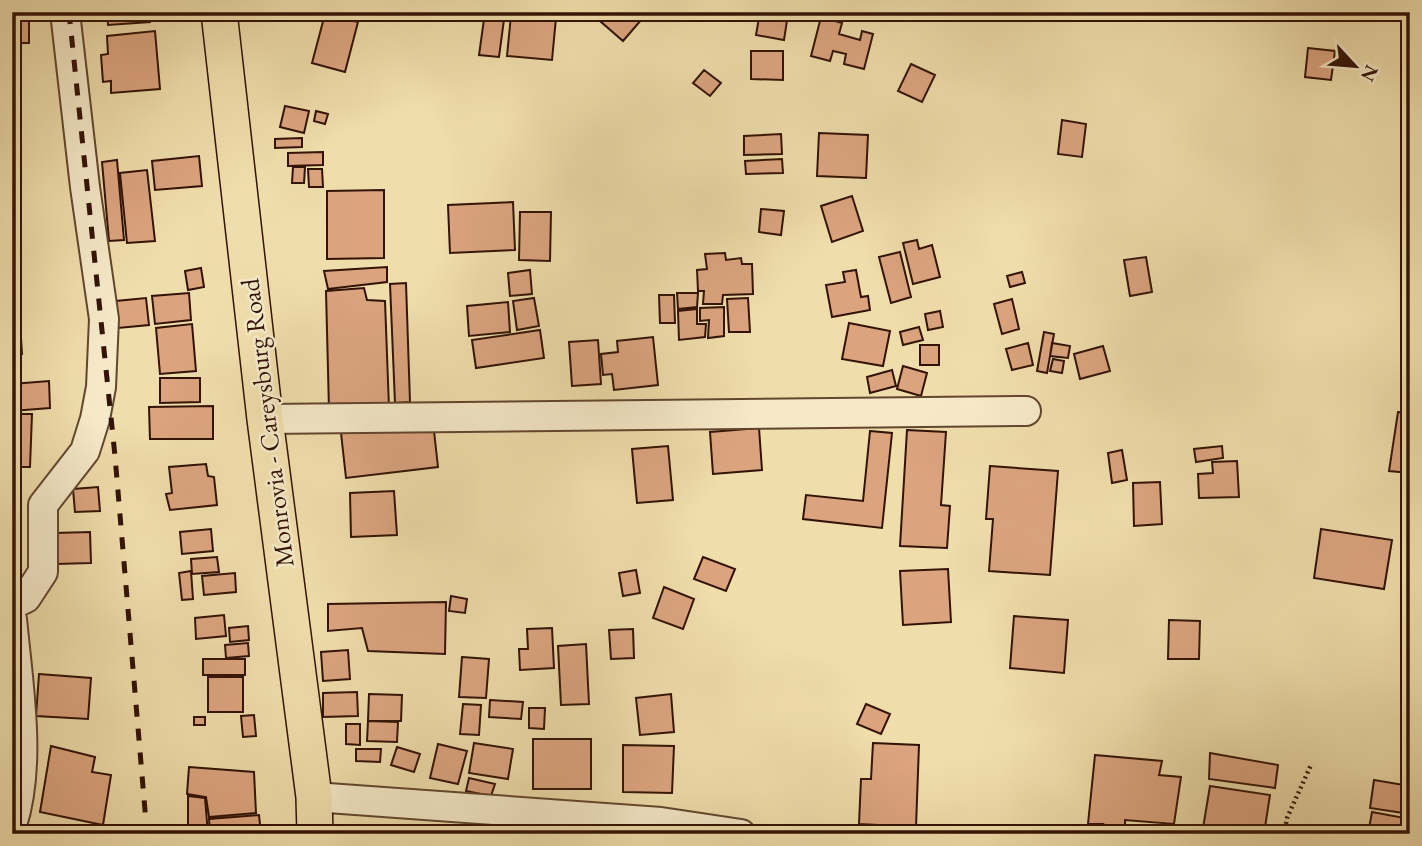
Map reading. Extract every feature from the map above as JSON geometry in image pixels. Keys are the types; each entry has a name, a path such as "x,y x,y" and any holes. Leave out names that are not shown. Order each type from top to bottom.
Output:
{"main road":[{"name":"Monrovia - Careysburg Road","path":"219,12 265,419 314,797 315,834"}],"street":[{"path":"12,605 26,598 44,572 43,505 85,451 101,387 103,319 65,12"},
{"path":"265,419 1026,411"},
{"path":"12,619 22,747 17,811 12,825"},
{"path":"314,797 661,822 741,834"}],"path":[{"path":"1282,834 1311,765"}],"building":[{"path":"12,12 29,12 29,43 12,43"},
{"path":"107,12 149,12 150,22 108,25"},
{"path":"485,12 505,12 499,57 479,55"},
{"path":"607,12 648,12 623,41 600,21"},
{"path":"760,12 788,14 784,40 756,35"},
{"path":"874,12 907,12 906,18"},
{"path":"325,14 358,22 345,72 312,63"},
{"path":"511,15 556,18 552,60 507,56"},
{"path":"821,17 842,23 839,34 860,40 862,31 873,34 864,69 844,64 846,54 833,51 830,61 811,56"},
{"path":"155,31 160,89 111,93 111,81 103,82 101,55 108,54 107,36"},
{"path":"1308,48 1335,51 1331,80 1305,77"},
{"path":"751,51 783,51 783,80 751,79"},
{"path":"911,64 935,75 922,102 898,91"},
{"path":"704,70 721,83 710,96 693,83"},
{"path":"285,106 309,111 304,133 280,127"},
{"path":"316,111 328,114 325,124 314,121"},
{"path":"1062,120 1086,124 1082,157 1058,154"},
{"path":"819,133 868,135 866,178 817,176"},
{"path":"781,134 782,154 744,155 744,136"},
{"path":"302,138 302,147 275,148 275,139"},
{"path":"323,152 323,165 288,166 288,153"},
{"path":"199,156 202,186 155,190 152,161"},
{"path":"782,159 783,173 746,174 745,161"},
{"path":"117,160 124,240 109,241 102,162"},
{"path":"293,167 305,167 304,183 292,183"},
{"path":"308,169 322,169 323,187 309,187"},
{"path":"147,170 155,241 127,243 120,173"},
{"path":"384,190 384,258 327,259 327,191"},
{"path":"852,196 863,231 832,242 821,206"},
{"path":"513,202 515,250 450,253 448,205"},
{"path":"761,209 784,211 781,235 759,232"},
{"path":"520,212 551,212 550,261 519,260"},
{"path":"917,240 919,249 932,245 940,277 913,284 903,243"},
{"path":"900,252 911,297 891,303 879,257"},
{"path":"725,253 726,260 741,258 742,264 752,264 753,294 723,295 722,304 703,304 704,291 698,291 697,270 707,269 705,254"},
{"path":"1146,257 1152,292 1130,296 1124,260"},
{"path":"387,267 387,282 328,289 324,271"},
{"path":"201,268 204,287 188,290 185,271"},
{"path":"530,270 532,294 510,296 508,273"},
{"path":"856,270 861,297 868,296 870,310 832,317 826,285 845,282 843,272"},
{"path":"1022,272 1025,283 1010,287 1007,276"},
{"path":"406,283 410,402 395,403 390,284"},
{"path":"364,288 367,300 385,301 389,408 329,410 326,291"},
{"path":"189,293 191,320 155,324 152,296"},
{"path":"677,293 698,293 697,307 678,309"},
{"path":"659,295 674,295 675,323 660,323"},
{"path":"146,298 149,325 118,328 116,301"},
{"path":"534,298 539,326 517,330 513,301"},
{"path":"748,298 750,332 729,332 727,299"},
{"path":"1012,299 1019,329 1002,334 994,304"},
{"path":"508,302 510,332 469,336 467,306"},
{"path":"724,307 724,336 708,338 709,320 700,321 700,308"},
{"path":"697,309 697,324 706,324 705,337 679,340 678,311"},
{"path":"940,311 943,327 928,330 925,314"},
{"path":"20,322 22,354 12,355 12,323"},
{"path":"849,323 890,331 883,366 842,359"},
{"path":"192,324 196,371 160,374 156,328"},
{"path":"919,327 923,340 903,345 900,332"},
{"path":"540,330 544,358 476,368 472,340"},
{"path":"1044,332 1054,334 1047,373 1037,371"},
{"path":"653,337 658,385 614,390 612,374 603,375 601,354 618,352 617,341"},
{"path":"598,340 601,384 572,386 569,342"},
{"path":"1028,343 1033,365 1012,370 1006,349"},
{"path":"1052,343 1070,346 1068,358 1050,356"},
{"path":"920,345 939,345 939,365 920,365"},
{"path":"1103,346 1110,371 1080,379 1074,354"},
{"path":"1053,359 1064,361 1062,373 1050,371"},
{"path":"903,366 927,373 921,396 897,389"},
{"path":"892,370 896,386 870,393 867,377"},
{"path":"160,378 200,378 200,402 160,403"},
{"path":"49,381 50,408 12,411 12,384"},
{"path":"213,406 213,439 150,439 149,407"},
{"path":"1398,412 1410,413 1410,473 1389,471"},
{"path":"12,414 32,414 30,467 12,467"},
{"path":"433,422 438,467 346,478 341,433"},
{"path":"759,428 762,470 713,474 710,432"},
{"path":"907,430 946,432 941,505 950,506 947,548 900,546"},
{"path":"870,431 892,433 882,528 803,519 806,495 863,501"},
{"path":"668,446 673,500 637,503 632,449"},
{"path":"1222,446 1223,458 1196,462 1194,449"},
{"path":"1122,450 1127,480 1112,483 1108,453"},
{"path":"1237,461 1239,497 1199,498 1198,474 1213,473 1212,462"},
{"path":"206,464 208,476 214,477 217,505 170,510 166,494 172,493 169,467"},
{"path":"990,466 1058,471 1050,575 989,571 993,519 986,519"},
{"path":"1160,482 1162,524 1134,526 1133,483"},
{"path":"98,487 100,511 75,512 73,489"},
{"path":"394,491 397,535 351,537 350,493"},
{"path":"211,529 213,551 182,554 180,532"},
{"path":"1321,529 1392,540 1384,589 1314,578"},
{"path":"90,532 91,563 56,564 55,533"},
{"path":"1410,538 1410,556 1403,553"},
{"path":"217,557 219,572 192,574 191,559"},
{"path":"703,557 735,569 726,591 694,579"},
{"path":"948,569 951,622 903,625 900,571"},
{"path":"636,570 640,593 623,596 619,573"},
{"path":"191,571 193,599 182,600 179,573"},
{"path":"235,573 236,592 204,595 202,576"},
{"path":"664,587 694,599 683,629 653,618"},
{"path":"451,596 467,599 465,613 449,611"},
{"path":"446,602 445,654 368,651 362,628 328,631 328,604"},
{"path":"224,615 226,636 196,639 195,618"},
{"path":"1014,616 1068,620 1064,673 1010,668"},
{"path":"1169,620 1200,621 1199,659 1168,659"},
{"path":"248,626 249,640 230,642 229,628"},
{"path":"552,628 554,668 520,670 519,649 528,649 527,629"},
{"path":"633,629 634,658 611,659 609,630"},
{"path":"248,643 249,656 226,658 225,645"},
{"path":"586,644 589,704 561,705 558,646"},
{"path":"348,650 350,679 323,681 321,652"},
{"path":"462,657 489,659 486,698 459,697"},
{"path":"203,659 245,659 245,675 203,675"},
{"path":"39,674 91,678 88,719 36,716"},
{"path":"208,677 243,677 243,712 208,712"},
{"path":"357,692 358,716 323,717 323,693"},
{"path":"369,694 402,695 401,721 368,721"},
{"path":"671,694 674,732 640,735 636,698"},
{"path":"490,700 523,702 521,719 489,717"},
{"path":"463,704 481,705 479,735 460,734"},
{"path":"866,704 890,714 881,734 857,724"},
{"path":"529,708 545,708 544,729 529,728"},
{"path":"254,715 256,736 243,737 241,716"},
{"path":"194,717 205,717 205,725 194,725"},
{"path":"368,721 398,722 397,742 367,741"},
{"path":"346,724 360,724 360,745 346,744"},
{"path":"533,739 591,739 591,789 533,789"},
{"path":"474,743 513,749 508,779 469,773"},
{"path":"873,743 919,745 916,827 859,824 861,779 871,779"},
{"path":"438,744 467,751 458,784 430,778"},
{"path":"623,745 674,746 672,793 623,792"},
{"path":"51,746 95,757 92,772 111,775 103,825 40,812"},
{"path":"397,747 420,754 414,772 391,765"},
{"path":"356,749 381,749 380,762 356,761"},
{"path":"1210,753 1278,765 1275,788 1209,779"},
{"path":"1095,755 1162,761 1159,775 1181,777 1174,824 1125,820 1125,834 1099,834 1103,824 1088,824"},
{"path":"189,767 254,772 256,813 209,817 206,797 187,794"},
{"path":"469,778 495,784 491,796 466,791"},
{"path":"1374,780 1410,786 1410,814 1370,808"},
{"path":"1210,786 1270,795 1264,834 1202,834"},
{"path":"188,796 205,798 208,834 188,834"},
{"path":"1372,812 1410,819 1410,834 1368,834"},
{"path":"259,815 261,834 210,834 209,819"},
{"path":"356,827 522,833 356,834"}],"railway":[{"path":"69,12 115,456 147,834"}]}
